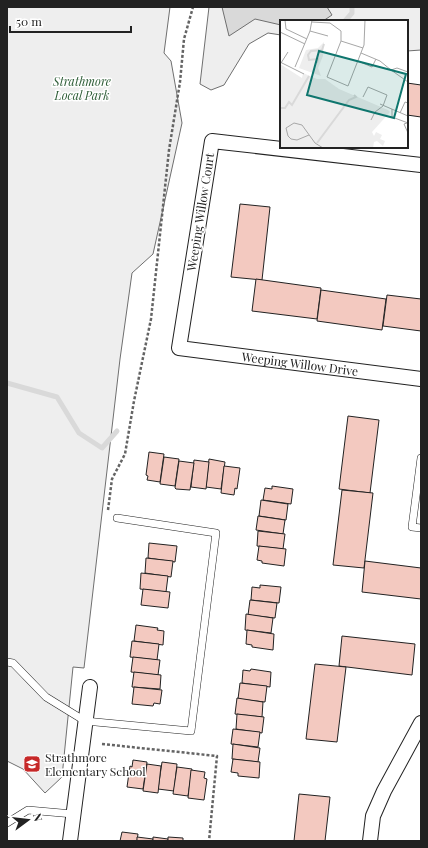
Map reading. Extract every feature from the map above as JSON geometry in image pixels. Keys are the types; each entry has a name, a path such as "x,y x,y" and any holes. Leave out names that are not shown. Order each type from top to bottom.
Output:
{"street":[{"name":"Weeping Willow Court","path":"179,348 212,141 421,166"},
{"name":"Weeping Willow Drive","path":"179,348 421,379"},
{"path":"70,841 90,687"},
{"path":"370,841 373,816 384,791 421,723"}],"lane":[{"path":"421,458 412,527 421,528"},
{"path":"7,662 13,663 46,697 85,721 191,731 216,533 117,518"},
{"path":"7,823 28,810 73,814"}],"path":[{"path":"117,518 108,517 112,480 125,454 151,319 169,150 180,82 184,39 193,7"},
{"path":"102,744 217,756 209,841"}],"green space":[{"name":"Strathmore Local Park","path":"7,7 170,7 164,53 171,61 182,123 153,254 132,273 120,359 84,668 73,667 62,777 45,793 23,769 7,761"},
{"path":"209,7 421,7 421,50 408,51 408,20 280,20 280,35 268,33 249,44 224,85 211,90 200,84"}],"shaded area":[{"path":"222,7 327,7 332,15 324,20 280,20 280,25 255,19 229,36"}],"building":[{"path":"408,83 421,85 421,117 408,115"},
{"path":"240,204 270,207 262,280 231,277"},
{"path":"256,279 321,288 317,319 252,311"},
{"path":"321,290 386,299 382,330 317,321"},
{"path":"387,295 421,299 421,331 383,326"},
{"path":"348,416 379,420 370,493 339,489"},
{"path":"149,452 164,454 160,482 147,480 148,476 146,475"},
{"path":"164,457 179,459 175,486 160,484"},
{"path":"209,459 225,462 221,489 206,487"},
{"path":"194,460 209,462 206,489 191,487"},
{"path":"179,461 194,463 190,490 175,488"},
{"path":"224,466 240,468 237,489 235,488 234,495 221,493"},
{"path":"272,486 293,489 291,504 263,500 265,488 272,489"},
{"path":"342,490 373,493 364,568 333,565"},
{"path":"261,500 288,504 286,520 259,516"},
{"path":"258,516 285,520 283,534 256,530"},
{"path":"258,531 285,534 283,549 257,546"},
{"path":"149,543 177,546 175,562 148,558"},
{"path":"259,546 286,549 284,566 262,563 262,561 257,560"},
{"path":"146,558 173,561 171,577 145,573"},
{"path":"365,561 421,568 421,599 362,592"},
{"path":"141,573 168,576 166,592 140,589"},
{"path":"260,585 281,587 279,603 251,600 252,587 260,588"},
{"path":"143,589 170,592 168,608 141,605"},
{"path":"250,600 277,603 275,618 248,615"},
{"path":"246,614 273,618 271,633 245,630"},
{"path":"136,625 158,628 157,630 164,631 163,645 134,641"},
{"path":"247,630 274,634 273,650 252,647 252,645 246,644"},
{"path":"342,636 415,644 412,675 339,666"},
{"path":"132,641 159,644 157,660 130,657"},
{"path":"133,657 160,660 158,675 131,672"},
{"path":"315,664 346,667 337,742 306,739"},
{"path":"251,669 271,672 270,687 242,683 243,670 250,671"},
{"path":"134,672 161,675 160,689 132,687"},
{"path":"240,683 267,686 265,702 238,699"},
{"path":"134,687 162,690 160,704 154,703 153,706 132,704"},
{"path":"237,698 263,702 262,717 235,714"},
{"path":"237,714 264,717 262,733 236,729"},
{"path":"233,729 260,732 258,747 231,744"},
{"path":"233,744 260,748 258,762 232,759"},
{"path":"233,759 260,762 259,778 238,776 238,773 231,772"},
{"path":"133,760 147,762 143,789 127,787 130,766 132,767"},
{"path":"162,762 177,764 174,791 158,789"},
{"path":"147,764 161,766 158,793 143,791"},
{"path":"177,767 192,769 188,796 173,794"},
{"path":"191,770 205,772 204,778 207,779 204,800 188,798"},
{"path":"299,794 330,797 325,841 294,841"},
{"path":"122,832 138,834 137,841 120,841"},
{"path":"137,837 153,839 153,841 137,841"},
{"path":"153,837 168,839 168,841 153,841"},
{"path":"168,837 183,838 183,841 168,841"}],"waterway":[{"path":"346,20 352,13 352,7"},
{"path":"7,383 57,397 79,433 102,448 117,431"}],"place":[{"name":"Strathmore Elementary School","path":"32,764"}]}
